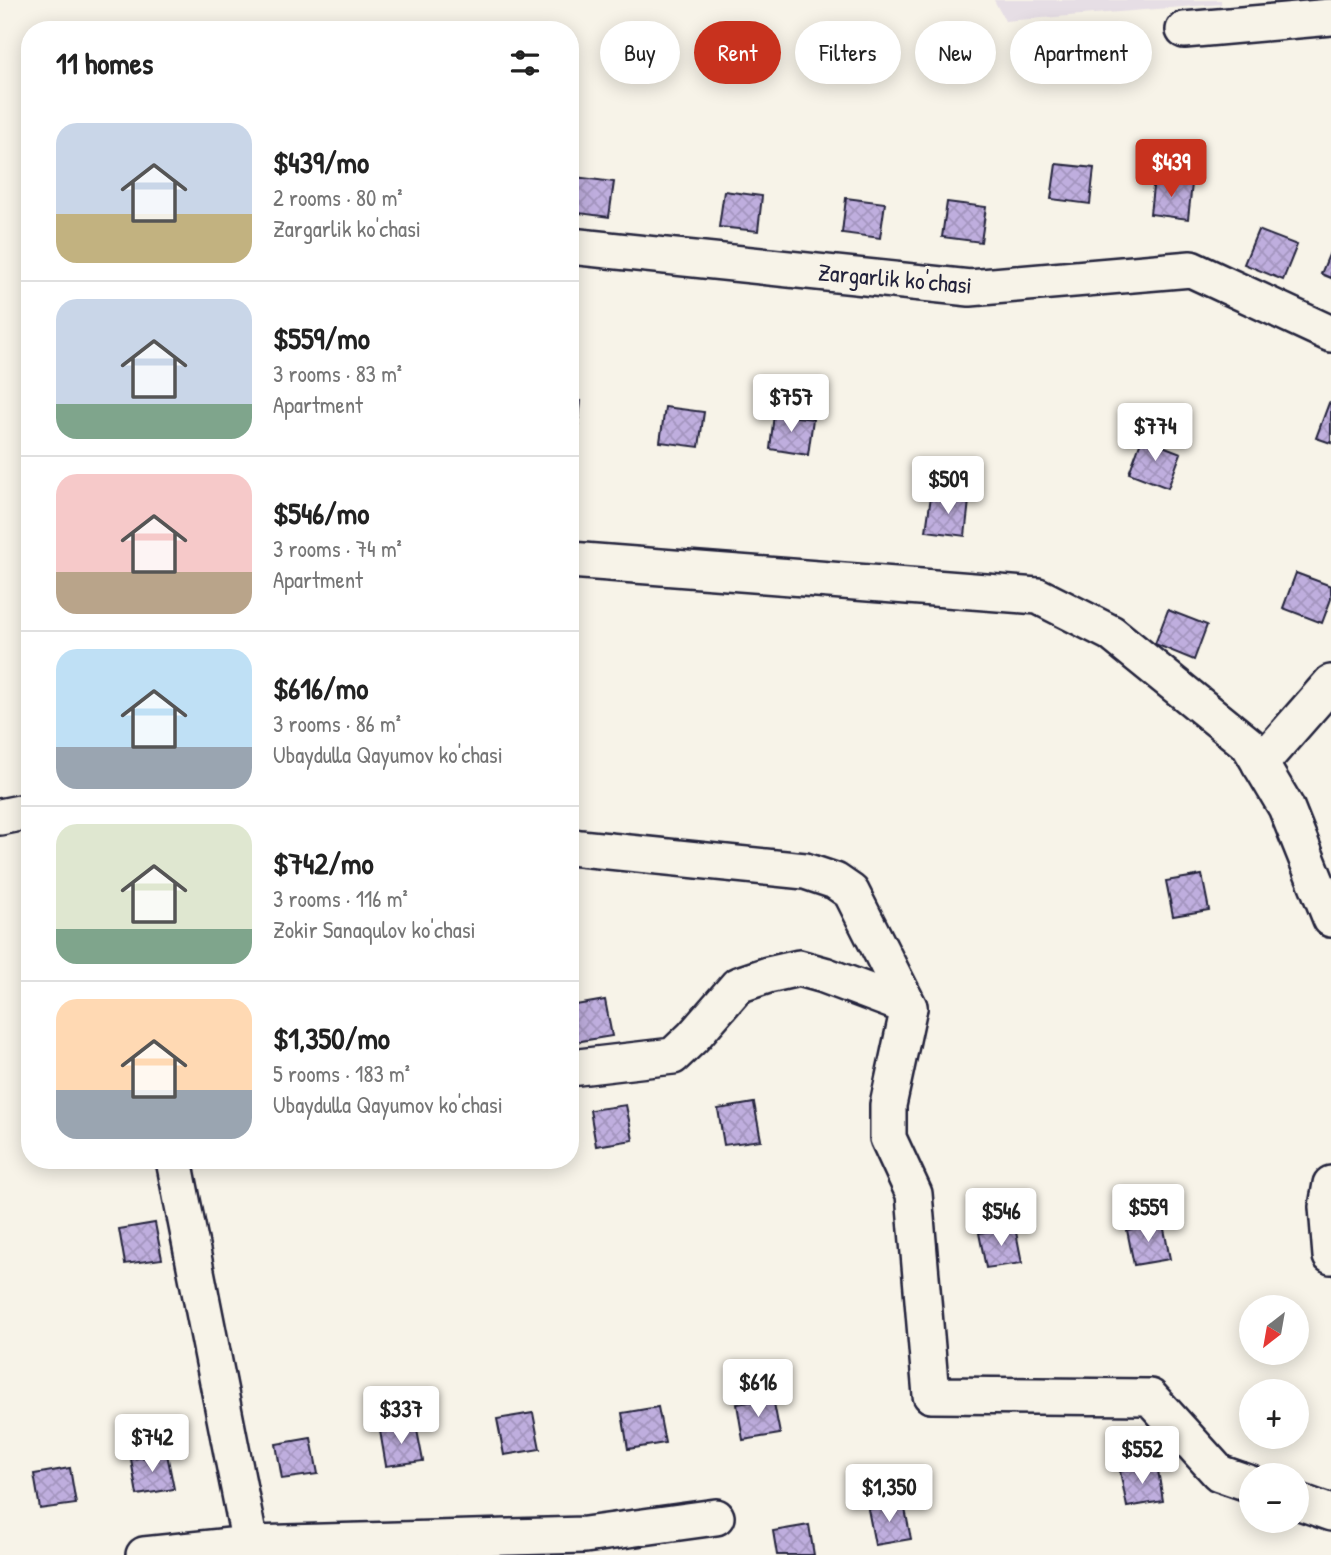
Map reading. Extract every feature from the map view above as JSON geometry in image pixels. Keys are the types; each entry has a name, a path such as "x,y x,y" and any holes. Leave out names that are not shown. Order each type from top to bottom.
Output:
{"street":[{"path":"1184,30 1331,17"},
{"name":"Zargarlik ko'chasi","path":"579,247 970,288 1191,268 1331,334"},
{"path":"579,561 1038,596 1111,634 1249,745 1286,807 1331,919"},
{"path":"1260,764 1331,683"},
{"path":"0,817 21,813"},
{"path":"579,848 805,871 835,881 851,892 909,1007 888,1105 888,1138 914,1194 931,1395 1150,1397 1219,1473 1239,1480"},
{"path":"579,1067 673,1056 694,1037 738,985 799,968 909,1007"},
{"path":"176,1169 250,1544"},
{"path":"1331,1184 1327,1207 1331,1256"},
{"path":"1309,1505 1331,1513"},
{"path":"144,1555 183,1554 250,1544 587,1545 716,1517"}],"shaded area":[{"path":"994,0 1221,0 1221,4 1005,21"}],"building":[{"path":"1056,164 1094,168 1090,204 1051,199"},
{"path":"579,178 614,182 609,217 579,213"},
{"path":"1154,178 1192,184 1188,219 1150,214"},
{"path":"724,191 762,196 758,231 719,227"},
{"path":"846,198 885,203 880,238 842,233"},
{"path":"947,202 986,207 981,242 942,237"},
{"path":"1258,230 1297,245 1283,280 1244,264"},
{"path":"1331,250 1331,278 1321,274"},
{"path":"1329,403 1331,404 1331,443 1316,438"},
{"path":"665,407 704,412 699,447 660,442"},
{"path":"774,414 813,419 808,455 770,449"},
{"path":"1142,438 1181,453 1168,488 1129,473"},
{"path":"931,496 969,501 965,536 926,531"},
{"path":"1296,573 1331,586 1331,599 1322,623 1283,608"},
{"path":"1168,610 1207,625 1194,660 1155,644"},
{"path":"1202,875 1209,910 1173,916 1166,881"},
{"path":"605,1000 612,1036 579,1041 579,1004"},
{"path":"754,1103 761,1140 724,1145 718,1109"},
{"path":"626,1105 633,1140 596,1146 590,1110"},
{"path":"155,1223 162,1259 125,1264 119,1229"},
{"path":"1163,1224 1170,1259 1134,1265 1127,1230"},
{"path":"1015,1227 1022,1263 986,1268 979,1233"},
{"path":"773,1398 780,1434 743,1440 737,1404"},
{"path":"658,1407 665,1443 628,1449 622,1413"},
{"path":"533,1413 540,1449 504,1455 497,1419"},
{"path":"416,1425 423,1461 386,1466 380,1431"},
{"path":"311,1438 318,1474 282,1479 276,1444"},
{"path":"167,1454 174,1489 137,1495 131,1459"},
{"path":"1157,1464 1163,1501 1127,1507 1120,1471"},
{"path":"70,1468 76,1504 40,1509 34,1474"},
{"path":"904,1504 911,1539 875,1545 868,1509"},
{"path":"809,1525 814,1555 777,1555 773,1531"}]}
